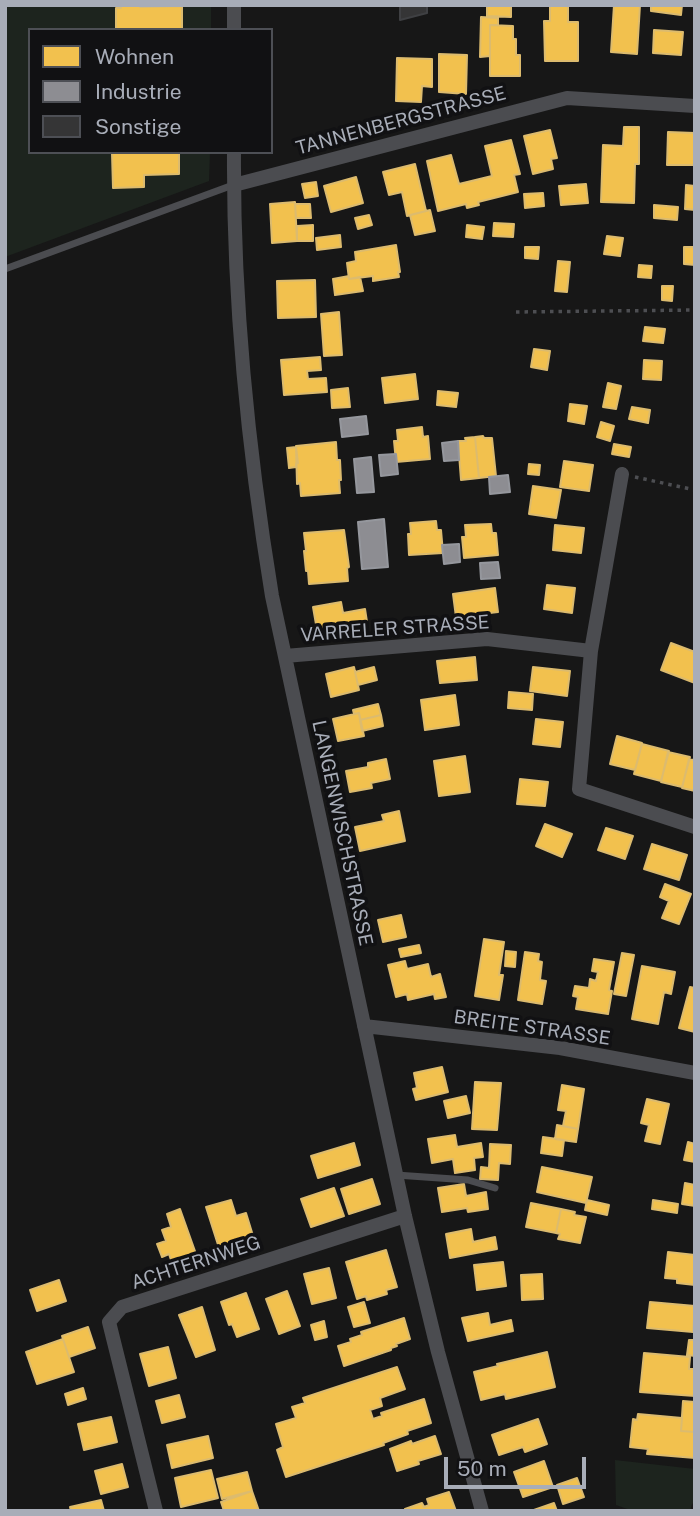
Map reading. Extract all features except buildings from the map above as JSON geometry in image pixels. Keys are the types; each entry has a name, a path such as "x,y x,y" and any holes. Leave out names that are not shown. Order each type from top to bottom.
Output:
{"street":[{"path":"234,5 234,28"},
{"name":"TANNENBERGSTRASSE","path":"234,184 567,98 695,106"},
{"name":"LANGENWISCHSTRASSE","path":"234,154 240,344 258,512 270,584 405,1216 438,1352 482,1511"},
{"path":"622,474 591,650 579,789 695,827"},
{"name":"VARRELER STRASSE","path":"285,656 487,639 591,650"},
{"name":"BREITE STRASSE","path":"364,1026 560,1048 695,1073"},
{"name":"ACHTERNWEG","path":"156,1511 109,1322 122,1307 405,1216"}],"lane":[{"name":"TANNENBERGSTRASSE","path":"5,269 234,184"},
{"path":"396,1175 468,1181 495,1188"}],"path":[{"path":"516,312 695,310"},
{"path":"622,474 695,490"}],"shaded area":[{"path":"5,5 211,5 211,28 28,28 28,154 210,154 209,181 5,257"},
{"path":"615,1460 695,1469 695,1502 690,1511 633,1511 616,1505"}]}
